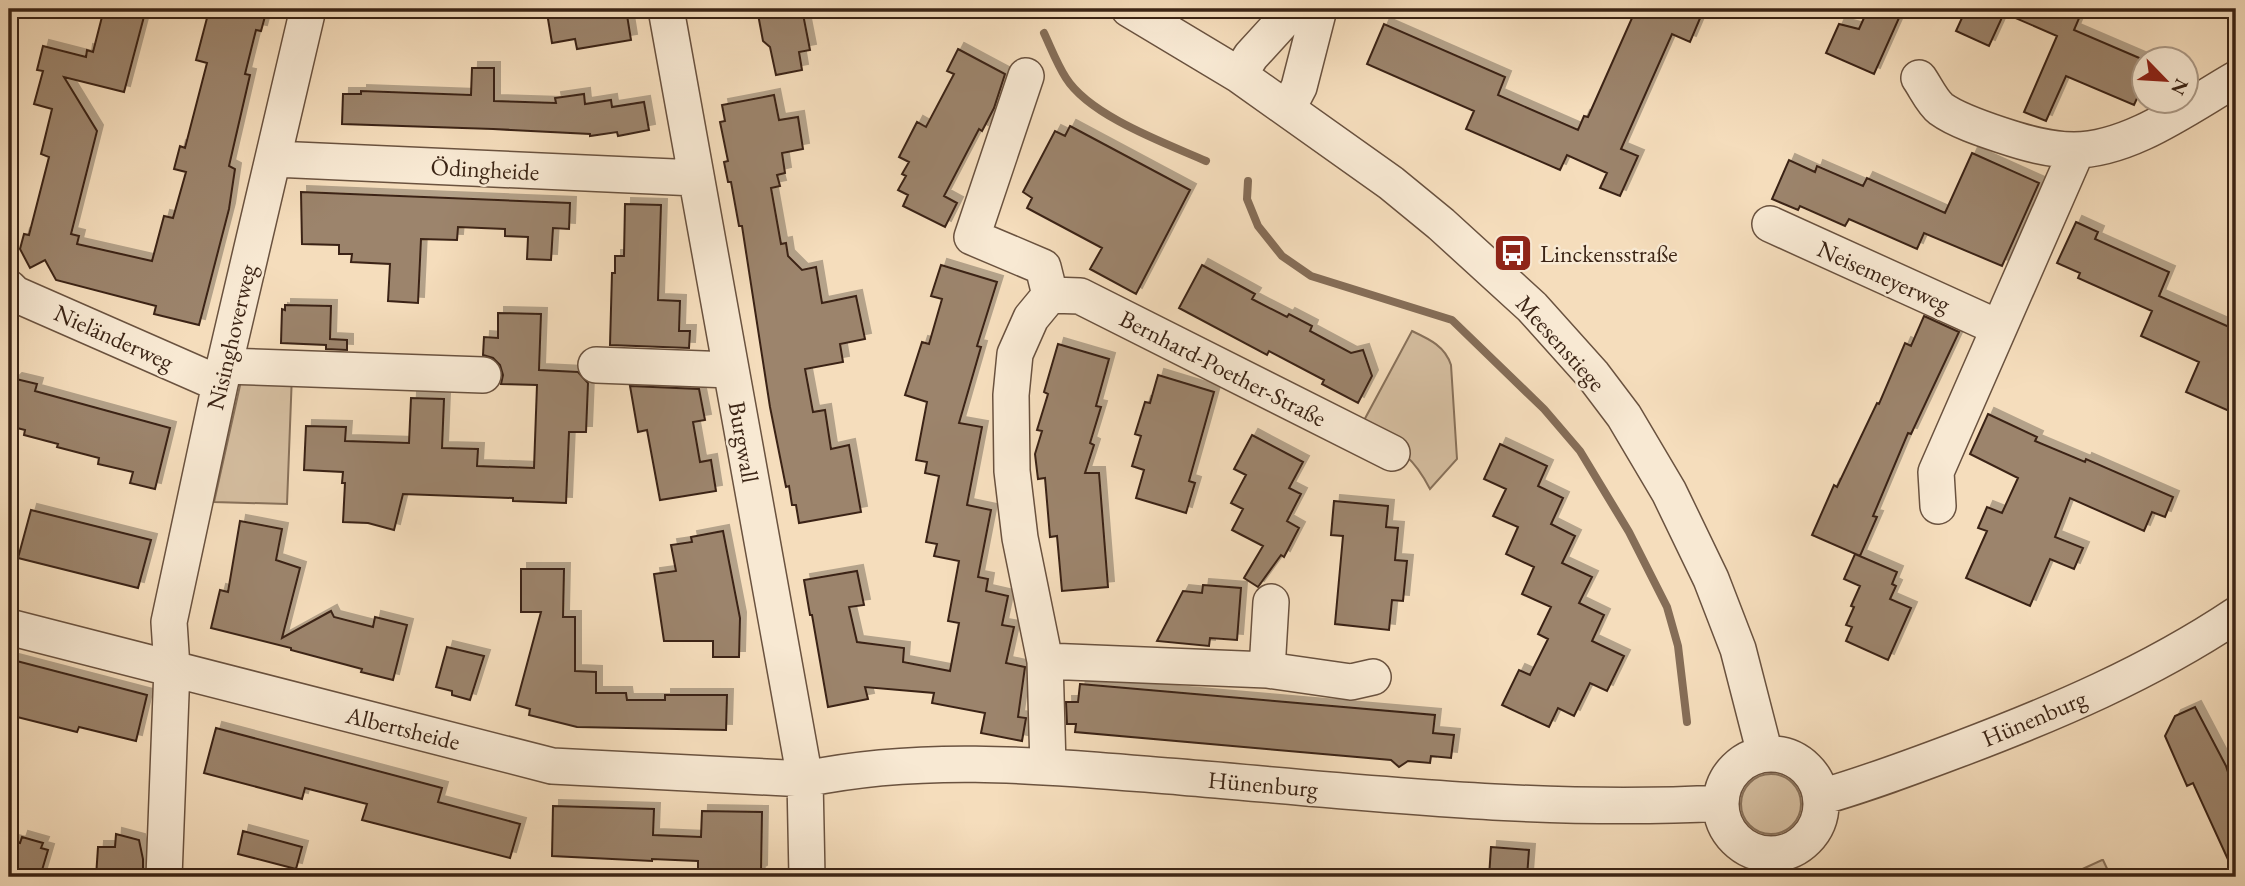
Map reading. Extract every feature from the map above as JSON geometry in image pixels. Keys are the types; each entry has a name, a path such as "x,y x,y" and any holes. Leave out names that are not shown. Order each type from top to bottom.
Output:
{"street":[{"name":"Nisinghoverweg","path":"164,877 172,668 170,622 222,375 308,9"},
{"name":"Burgwall","path":"666,9 806,779 807,877"},
{"name":"Meesenstiege","path":"1129,9 1239,75 1401,191 1532,307 1593,375 1624,416 1669,492 1711,579 1738,649 1765,754"},
{"path":"1239,75 1251,56 1294,9"},
{"path":"1288,108 1299,87 1319,9"},
{"path":"1026,76 972,237 1043,267 1050,295 1031,318 1015,354 1011,395 1012,471 1020,538 1045,661 1048,766"},
{"path":"1919,78 1941,109 1978,127 2024,143 2077,150 2108,144 2141,133 2236,79"},
{"path":"1938,506 1936,472 2077,150"},
{"name":"Ödingheide","path":"274,159 696,178"},
{"name":"Neisemeyerweg","path":"1770,224 1999,328"},
{"name":"Nieländerweg","path":"9,288 15,294 222,375"},
{"name":"Bernhard-Poether-Straße","path":"1050,295 1080,296 1392,453"},
{"path":"596,365 731,370"},
{"path":"222,375 483,375"},
{"path":"1267,670 1271,602"},
{"name":"Hünenburg","path":"1821,797 1901,771 2049,715 2142,671 2236,615"},
{"name":"Albertsheide","path":"9,627 552,766 806,779"},
{"path":"1045,661 1267,670 1351,682 1373,677"},
{"path":"1765,754 1796,760 1808,769 1821,797 1817,824 1800,845 1794,864 1742,845 1727,826 1721,803 1725,785 1734,770 1748,759 1765,754"},
{"name":"Hünenburg","path":"806,779 847,770 945,762 1048,766 1510,803 1653,807 1721,803"}],"shaded area":[{"path":"1412,331 1441,348 1451,365 1457,459 1430,489 1409,459 1393,445 1361,426"},
{"path":"243,372 292,374 287,504 214,502"},
{"path":"1765,774 1777,774 1796,787 1801,804 1799,816 1788,829 1777,834 1765,834 1746,821 1741,810 1741,798 1754,779"},
{"path":"2102,860 2111,877 2065,877"}],"building":[{"path":"104,9 146,9 124,92 64,77 97,131 71,234 79,236 77,244 152,261 164,216 173,218 186,172 174,169 180,146 185,148 207,63 196,60 207,18 202,17 203,9 267,9 261,31 256,30 245,74 250,75 229,166 235,169 229,209 199,325 154,314 156,306 56,280 45,260 30,268 20,249 24,234 29,235 49,157 41,154 52,109 34,104 43,71 37,70 43,46 86,57 87,50 93,52"},
{"path":"574,9 626,9 631,40 577,49 575,39 552,43 547,13"},
{"path":"757,9 802,9 810,50 799,52 802,70 776,75 770,47 763,41"},
{"path":"1636,9 1704,9 1690,42 1672,34 1621,149 1638,156 1620,196 1600,188 1607,173 1567,155 1560,170 1466,129 1474,111 1367,64 1384,24 1505,77 1498,95 1578,130 1584,116 1588,117"},
{"path":"1868,9 1903,9 1874,74 1826,53 1839,24 1859,29"},
{"path":"1966,9 2083,9 2074,30 2130,54 2130,103 2066,76 2046,121 2024,112 2057,36 2004,13 1989,46 1956,31"},
{"path":"958,49 1005,74 994,108 982,131 979,129 944,196 957,203 945,227 903,206 908,195 898,190 906,176 902,174 909,162 899,157 917,122 926,127 954,74 947,71"},
{"path":"472,68 494,68 494,101 556,103 555,98 584,94 585,104 611,100 612,107 644,102 649,130 618,136 617,132 590,136 493,129 342,124 343,94 361,94 361,91 471,95"},
{"path":"774,95 779,120 798,117 803,149 782,153 785,173 777,175 780,186 771,188 781,244 786,243 788,256 802,270 816,267 822,303 856,296 865,339 840,344 843,362 805,369 813,412 825,410 831,449 849,445 861,512 799,523 796,505 792,505 789,486 786,487 770,407 742,226 739,226 731,182 728,182 724,162 728,161 720,122 725,121 722,105"},
{"path":"1070,126 1190,190 1136,294 1090,269 1102,248 1027,208 1032,198 1023,192 1055,131 1065,136"},
{"path":"1972,153 2039,183 2002,266 1924,233 1917,249 1849,219 1845,226 1800,206 1798,210 1772,199 1789,160 1815,172 1817,166 1863,186 1867,178 1945,213"},
{"path":"301,192 570,203 569,229 553,228 551,260 527,259 528,237 505,236 505,229 458,227 457,240 421,239 418,303 388,301 390,264 351,262 352,254 339,254 339,245 302,244"},
{"path":"625,204 661,205 658,300 680,301 679,331 690,331 689,348 610,345 612,273 615,273 615,256 624,256"},
{"path":"2076,222 2098,232 2095,239 2169,272 2159,296 2236,330 2236,414 2186,392 2199,362 2141,336 2152,311 2078,278 2080,273 2057,263"},
{"path":"941,265 997,282 977,346 981,347 959,423 982,427 967,505 991,510 978,577 988,579 986,591 1008,596 1002,625 1014,627 1006,663 1025,667 1018,717 1026,718 1022,741 981,733 985,713 932,703 934,693 865,687 868,699 828,707 804,580 857,571 864,605 849,607 857,642 904,648 903,662 950,671 959,623 948,621 959,561 934,556 937,544 926,542 939,476 925,473 927,462 916,460 927,402 905,395 922,342 929,344 942,299 931,296"},
{"path":"1202,265 1255,294 1252,299 1312,326 1310,331 1351,353 1363,350 1372,376 1358,403 1322,384 1324,380 1269,351 1267,355 1179,308"},
{"path":"285,305 331,306 330,339 347,340 347,350 326,349 326,345 281,343 282,309 285,310"},
{"path":"498,313 541,314 539,370 578,372 588,383 586,432 569,432 566,503 403,494 394,530 368,523 343,522 343,472 304,470 306,426 346,427 345,441 409,443 411,398 444,399 442,448 478,449 477,466 534,468 537,385 501,384 503,375 500,365 493,358 483,355 484,337 498,338"},
{"path":"1924,316 1959,332 1911,434 1908,433 1873,516 1877,517 1860,556 1812,535 1834,485 1837,487 1877,403 1879,404 1905,343 1911,346"},
{"path":"1058,344 1109,359 1096,406 1101,407 1090,443 1094,445 1085,473 1099,473 1108,587 1062,591 1057,536 1050,537 1045,478 1038,479 1035,454 1042,431 1037,430 1048,394 1044,392"},
{"path":"1158,375 1214,392 1189,481 1195,483 1186,513 1136,498 1144,470 1132,466 1141,436 1135,434 1145,402 1150,403"},
{"path":"16,379 37,384 35,391 170,428 155,489 130,483 133,472 98,464 99,458 57,447 58,444 24,435 25,430 9,426 9,386"},
{"path":"630,386 699,389 705,420 693,422 700,462 711,460 716,491 660,500 647,430 638,432"},
{"path":"1988,414 2037,437 2035,441 2085,462 2086,459 2173,497 2165,517 2152,512 2144,531 2070,498 2055,537 2083,548 2074,569 2050,559 2030,606 1966,578 1987,531 1978,528 1987,507 2002,513 2018,478 1970,454"},
{"path":"1252,435 1303,462 1289,488 1301,494 1287,521 1299,528 1284,557 1281,555 1258,587 1244,578 1263,546 1232,530 1243,509 1231,503 1246,475 1234,469"},
{"path":"1500,444 1547,466 1538,486 1563,498 1551,524 1575,536 1562,563 1592,577 1579,603 1604,615 1592,641 1624,656 1607,691 1590,683 1574,716 1558,708 1549,727 1502,705 1519,670 1530,675 1548,639 1538,634 1551,607 1522,594 1534,567 1506,554 1518,527 1493,516 1506,489 1484,479"},
{"path":"1334,501 1388,506 1386,527 1398,528 1395,560 1407,561 1403,601 1392,600 1389,630 1335,624 1343,536 1331,535"},
{"path":"31,510 151,540 138,588 18,558"},
{"path":"240,521 282,529 276,560 300,568 282,638 331,611 334,617 373,627 375,617 407,625 393,680 291,648 211,628 220,590 228,592"},
{"path":"723,531 740,618 739,657 713,657 713,641 664,641 654,574 676,571 671,545 692,542 691,537"},
{"path":"1855,554 1897,572 1892,584 1896,586 1890,599 1911,608 1888,660 1846,641 1852,627 1846,625 1860,586 1844,579"},
{"path":"521,569 564,569 563,617 575,617 575,671 596,672 596,693 626,693 627,700 665,700 665,695 727,695 726,730 577,727 529,715 530,709 516,705 541,612 521,612"},
{"path":"1203,585 1241,588 1237,640 1210,638 1209,646 1157,641 1183,591 1202,593"},
{"path":"447,647 484,656 470,700 436,687"},
{"path":"9,659 147,695 136,741 79,727 77,732 9,715"},
{"path":"1080,684 1435,715 1433,733 1454,735 1451,758 1431,756 1430,763 1408,761 1399,767 1391,760 1075,732 1076,724 1067,724 1066,702 1078,702"},
{"path":"2195,707 2226,766 2236,797 2236,877 2193,783 2187,786 2165,736 2175,716"},
{"path":"216,728 442,788 438,802 520,824 510,858 362,820 367,804 305,788 302,799 204,773"},
{"path":"553,806 654,809 653,835 701,837 702,811 762,812 761,871 758,877 698,877 698,861 552,856"},
{"path":"243,831 302,847 296,869 238,854"},
{"path":"116,834 139,840 143,877 96,877 98,847 115,847"},
{"path":"22,837 43,843 41,848 48,850 40,877 9,877 9,840 20,843"},
{"path":"1491,847 1529,850 1527,877 1489,877"}],"waterway":[{"path":"1044,33 1066,78 1077,92 1092,104 1130,127 1206,161"},
{"path":"1248,181 1247,199 1258,226 1282,256 1311,276 1452,320 1544,409 1580,451 1629,532 1667,607 1678,646 1687,722"}],"place":[{"name":"Linckensstraße","path":"1513,253"}]}
